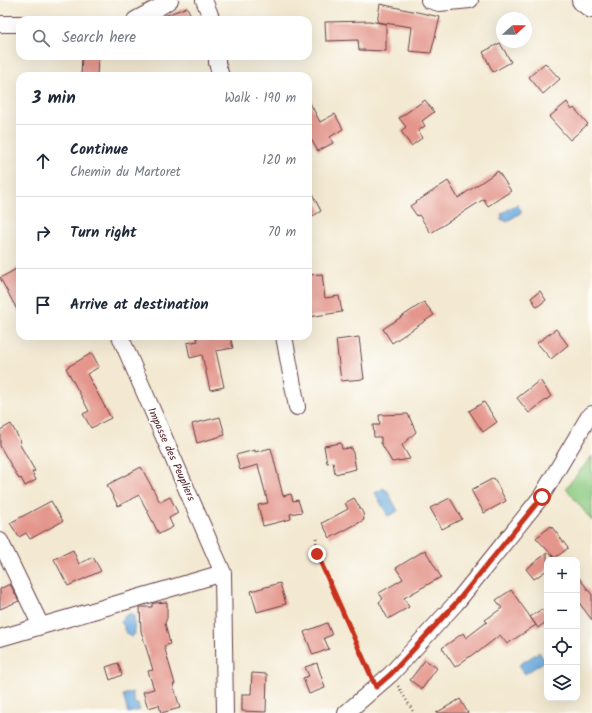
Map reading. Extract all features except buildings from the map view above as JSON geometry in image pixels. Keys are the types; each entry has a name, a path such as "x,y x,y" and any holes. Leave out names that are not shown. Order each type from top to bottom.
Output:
{"main road":[{"path":"583,0 592,7"}],"street":[{"path":"142,16 170,0"},
{"path":"204,0 210,16"},
{"path":"428,0 439,3 470,0"},
{"path":"0,24 16,24"},
{"path":"217,60 220,72"},
{"name":"Impasse des Peupliers","path":"122,340 223,573 225,713"},
{"path":"285,340 297,407"},
{"path":"346,713 391,674 456,603 542,497 588,418 592,414"},
{"path":"0,542 41,626"},
{"path":"0,638 223,573"}],"path":[{"path":"316,538 317,554 376,687"},
{"path":"391,674 414,713"}],"green space":[{"path":"592,456 592,521 566,488"}],"water":[{"path":"517,204 522,212 506,222 505,220 501,220 501,214"},
{"path":"384,488 386,491 387,490 398,511 388,516 375,493"},
{"path":"131,613 134,615 135,634 132,637 126,633 124,626 121,623 123,618"},
{"path":"539,652 544,660 544,662 525,674 519,665"},
{"path":"132,692 135,704 138,704 140,710 128,713 123,695"}],"route":[{"path":"317,554 376,687 391,674 456,603 542,497"}]}
